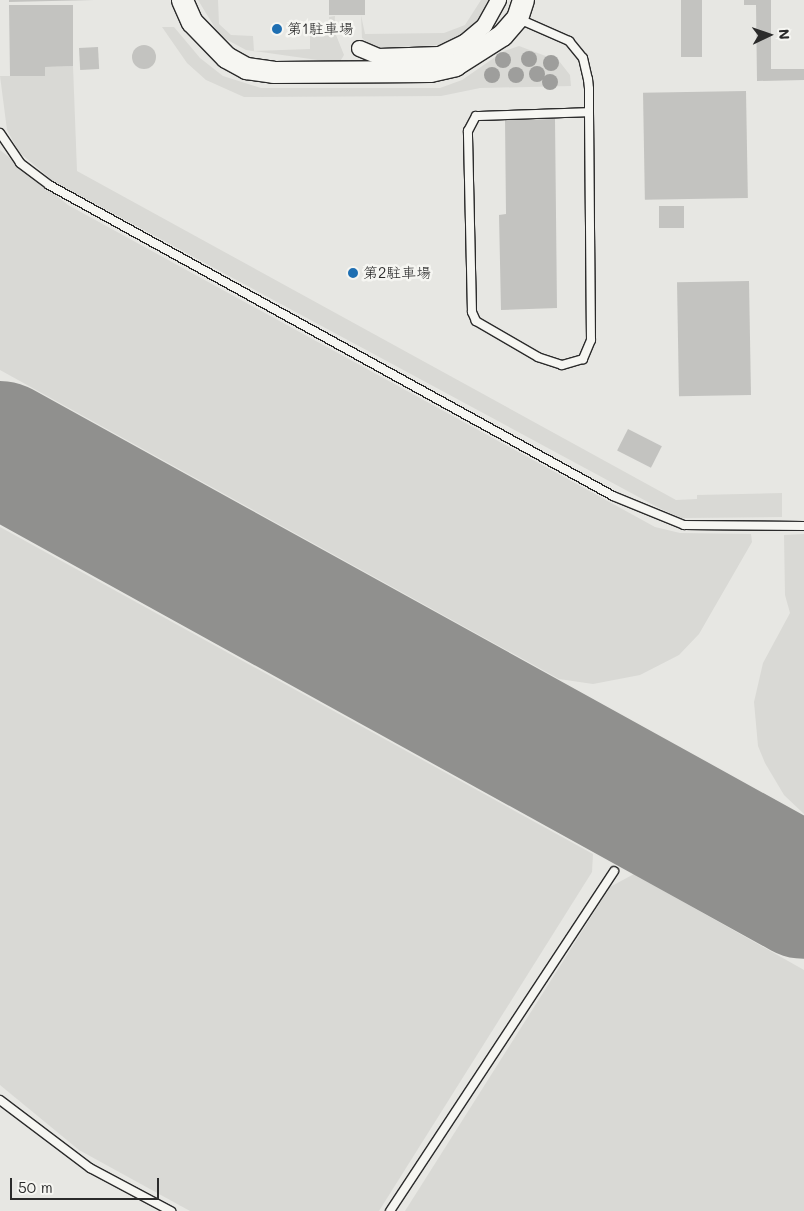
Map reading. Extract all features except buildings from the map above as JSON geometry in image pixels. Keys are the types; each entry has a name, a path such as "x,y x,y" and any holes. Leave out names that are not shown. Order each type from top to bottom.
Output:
{"street":[{"path":"182,0 192,22 226,57 246,68 273,72 430,71 479,53 520,9"},
{"path":"359,48 378,56 451,50 484,25 498,0"}],"lane":[{"path":"520,9 577,49 587,74 589,112 591,340 583,358 562,365 538,357 476,320 472,312 468,131 476,116 589,112"},
{"path":"0,133 20,163 50,185 613,496 684,525 804,526"},
{"path":"390,1211 614,871"},
{"path":"0,1100 90,1168 172,1211"}],"shaded area":[{"path":"0,0 804,0 804,1211 0,1211"},
{"path":"198,0 218,0 219,24 231,35 253,36 254,51 310,49 310,36 330,35 329,17 335,16 334,30 344,55 339,63 246,50 220,36"},
{"path":"481,0 491,0 484,15 467,33 442,45 374,48 362,38 361,15 365,34 444,33 465,25"},
{"path":"162,27 174,27 200,58 223,76 261,88 440,88 462,80 504,51 519,46 559,61 570,75 571,86 480,88 441,96 244,97 206,80 187,63"},
{"path":"73,66 77,171 676,500 697,499 697,495 782,493 782,517 681,518 659,508 53,181 19,152 7,130 0,76 45,76 45,67"},
{"path":"0,150 68,205 655,527 680,533 751,534 752,542 699,634 679,655 640,675 593,684 559,679 0,370"},
{"path":"0,527 593,854 592,872 379,1211 190,1211 79,1150 0,1085"},
{"path":"804,534 804,814 784,795 765,763 758,746 754,702 763,663 790,613 785,595 784,535"},
{"path":"634,874 804,970 804,1211 405,1211 610,887"}],"runway":[{"path":"0,448 804,892"}],"place":[{"name":"第1駐車場","path":"277,29"},
{"name":"第2駐車場","path":"353,273"}]}
